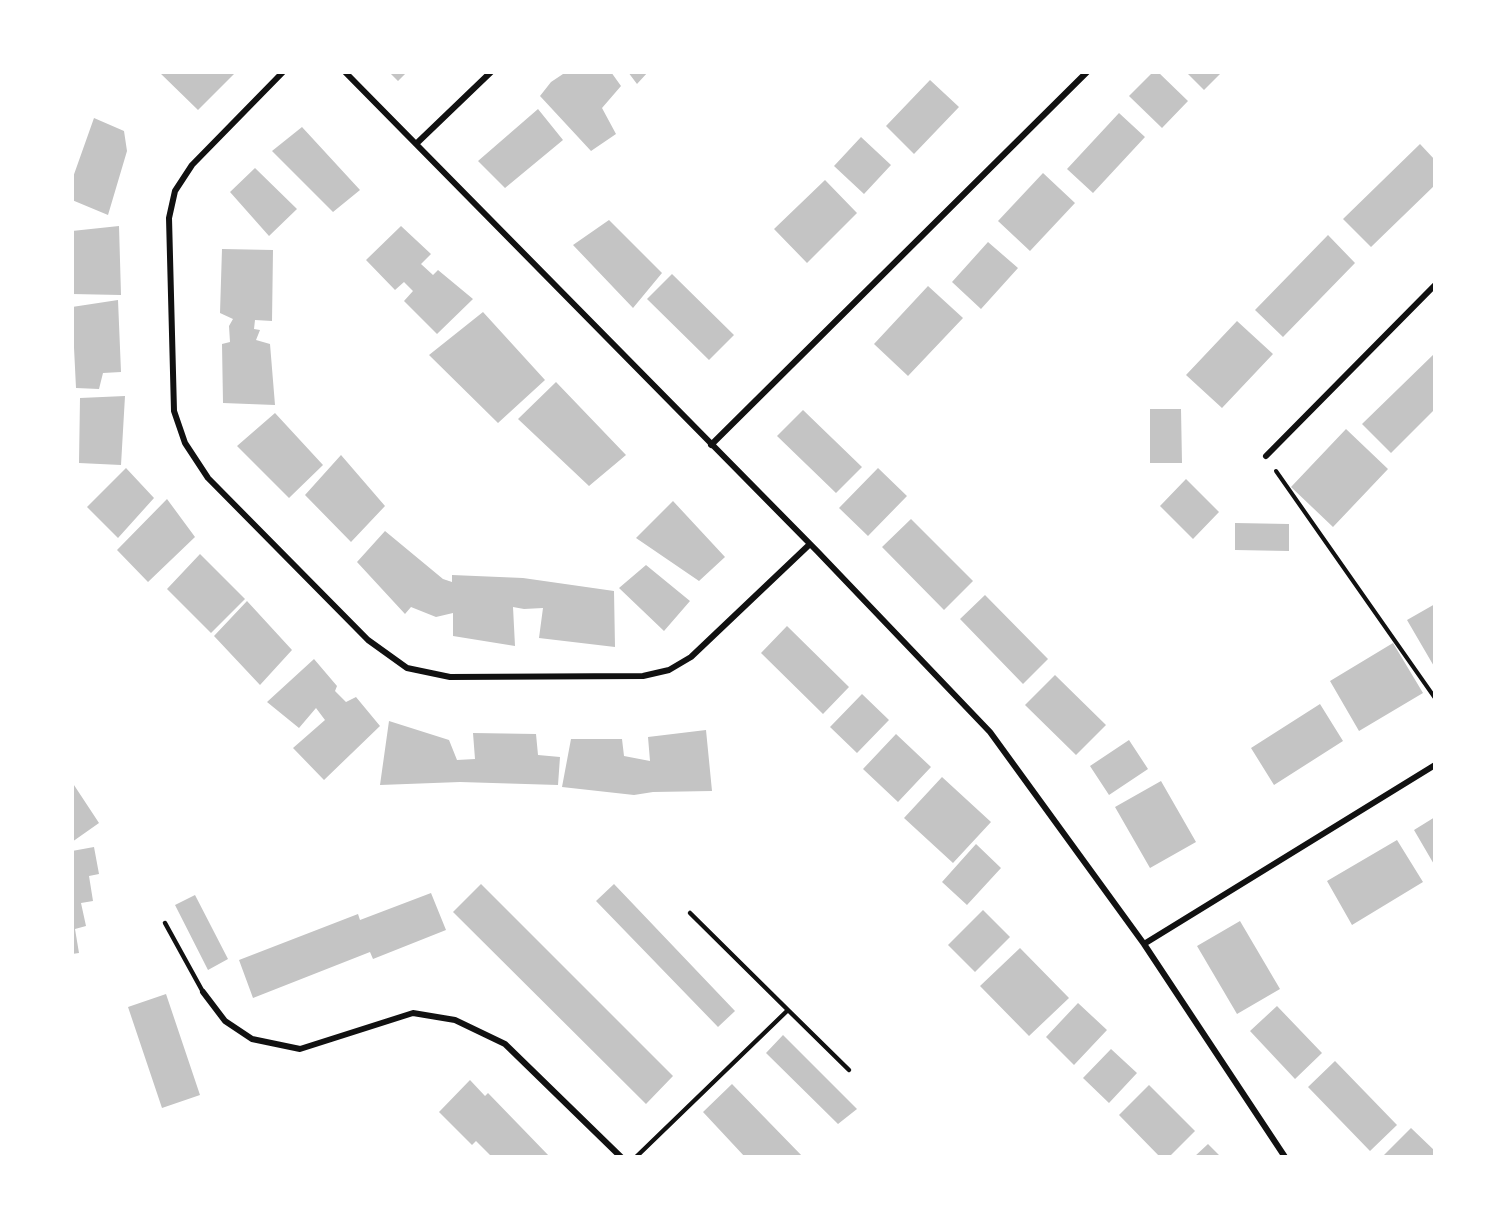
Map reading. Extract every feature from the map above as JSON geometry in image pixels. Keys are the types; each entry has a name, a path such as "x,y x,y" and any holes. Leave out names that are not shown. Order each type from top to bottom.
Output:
{"street":[{"path":"283,72 192,165 175,191 169,218 174,411 185,443 208,478 368,640 407,668 450,677 643,676 669,670 691,657 810,544"},
{"path":"345,72 810,544 990,732 1144,944 1285,1157"},
{"path":"416,144 491,72"},
{"path":"711,445 1087,72"},
{"path":"1266,456 1435,285"},
{"path":"1144,944 1435,765"},
{"path":"203,992 225,1022 252,1039 300,1049 413,1013 455,1020 505,1044 621,1157"}],"lane":[{"path":"690,913 849,1070"},
{"path":"165,923 203,992"},
{"path":"636,1157 788,1010"}],"path":[{"path":"1266,456 1435,698"}],"building":[{"path":"159,72 236,72 198,110"},
{"path":"389,72 407,72 398,81"},
{"path":"566,72 611,72 621,86 602,108 616,134 591,151 540,96 551,82"},
{"path":"628,72 648,72 637,84"},
{"path":"1153,72 1158,72 1188,101 1162,128 1129,96"},
{"path":"1186,72 1222,72 1204,90"},
{"path":"930,80 959,107 914,154 886,126"},
{"path":"538,109 563,140 505,188 478,161"},
{"path":"1119,113 1145,137 1093,193 1067,169"},
{"path":"94,118 124,131 127,151 108,215 72,200 72,180"},
{"path":"302,127 360,190 333,212 272,151"},
{"path":"861,137 891,165 864,194 834,166"},
{"path":"1420,144 1435,160 1435,185 1371,247 1343,219"},
{"path":"255,168 297,209 269,236 230,192"},
{"path":"1043,173 1075,203 1030,251 998,221"},
{"path":"825,180 857,213 807,263 774,229"},
{"path":"609,220 662,273 633,308 573,245"},
{"path":"119,226 121,295 72,294 72,231"},
{"path":"401,226 431,254 421,264 433,275 438,270 473,299 437,334 404,301 413,291 404,282 395,290 366,260"},
{"path":"1328,235 1355,263 1283,337 1255,310"},
{"path":"988,242 1018,268 981,309 952,282"},
{"path":"222,249 273,250 272,321 255,320 254,329 260,330 256,340 270,344 275,405 223,403 222,344 230,342 229,326 233,319 220,313"},
{"path":"672,274 734,335 709,360 647,299"},
{"path":"928,286 963,318 908,376 874,344"},
{"path":"118,300 121,372 103,373 99,389 76,388 72,307"},
{"path":"483,312 545,380 498,423 429,355"},
{"path":"1237,321 1273,354 1222,408 1186,375"},
{"path":"1435,353 1435,409 1391,453 1362,424"},
{"path":"556,382 626,455 589,486 518,419"},
{"path":"125,396 121,465 79,463 80,398"},
{"path":"1150,409 1181,409 1182,463 1150,463"},
{"path":"803,410 862,467 836,493 777,436"},
{"path":"275,413 323,465 289,498 237,446"},
{"path":"1346,429 1388,469 1333,527 1291,487"},
{"path":"341,455 385,506 351,542 305,495"},
{"path":"126,468 154,498 118,538 87,507"},
{"path":"878,468 907,496 868,536 839,508"},
{"path":"1186,479 1219,512 1193,539 1160,506"},
{"path":"167,499 195,537 148,582 117,550"},
{"path":"673,501 725,557 699,581 636,538"},
{"path":"911,519 973,581 944,610 882,547"},
{"path":"1235,523 1289,524 1289,551 1235,550"},
{"path":"385,531 443,579 452,582 452,575 523,578 614,591 615,647 539,638 543,608 513,607 515,646 453,636 453,613 436,617 411,607 405,614 357,562"},
{"path":"200,554 245,599 211,633 167,589"},
{"path":"646,565 690,601 664,631 619,588"},
{"path":"985,595 1048,659 1023,684 960,619"},
{"path":"247,601 292,650 260,685 214,636"},
{"path":"1435,604 1435,668 1407,620"},
{"path":"787,626 849,687 823,714 761,653"},
{"path":"1393,643 1423,693 1359,731 1330,681"},
{"path":"314,659 337,686 335,691 346,702 356,697 380,726 324,780 293,748 325,720 316,708 299,728 267,702"},
{"path":"1055,675 1106,725 1076,755 1025,705"},
{"path":"862,694 889,720 857,753 830,727"},
{"path":"1320,704 1343,741 1274,785 1251,748"},
{"path":"389,721 449,740 457,760 475,759 473,733 536,734 538,755 560,757 558,785 460,782 380,785"},
{"path":"706,730 712,791 653,792 634,795 562,787 571,739 622,739 624,756 650,761 648,737"},
{"path":"896,734 931,767 898,802 863,769"},
{"path":"1129,740 1148,769 1109,795 1090,766"},
{"path":"942,777 991,822 953,863 904,818"},
{"path":"1161,781 1196,842 1150,868 1115,807"},
{"path":"72,782 99,823 72,842"},
{"path":"1435,817 1435,866 1414,830"},
{"path":"1397,840 1423,882 1352,925 1327,881"},
{"path":"976,844 1001,868 967,905 942,882"},
{"path":"94,847 99,874 89,876 93,901 81,903 86,926 75,929 79,953 72,954 72,851"},
{"path":"481,884 673,1076 646,1104 453,912"},
{"path":"614,884 735,1011 718,1027 596,901"},
{"path":"431,893 446,930 373,959 370,952 253,998 239,960 358,914 360,920"},
{"path":"195,895 228,959 208,970 175,905"},
{"path":"983,910 1010,937 975,972 948,945"},
{"path":"1240,921 1280,989 1237,1014 1197,946"},
{"path":"1020,948 1069,998 1029,1036 980,986"},
{"path":"166,994 200,1095 162,1108 128,1007"},
{"path":"1078,1003 1107,1030 1074,1065 1046,1037"},
{"path":"1277,1006 1322,1053 1295,1079 1250,1031"},
{"path":"783,1035 857,1109 838,1124 766,1053"},
{"path":"1111,1049 1137,1073 1109,1103 1083,1078"},
{"path":"1335,1061 1397,1125 1370,1151 1308,1087"},
{"path":"470,1080 485,1096 488,1093 550,1157 492,1157 476,1141 472,1145 439,1112"},
{"path":"732,1084 803,1157 745,1157 703,1112"},
{"path":"1149,1085 1195,1131 1169,1157 1160,1157 1119,1115"},
{"path":"1411,1128 1435,1151 1435,1157 1382,1157"},
{"path":"1208,1144 1221,1157 1194,1157"}]}
